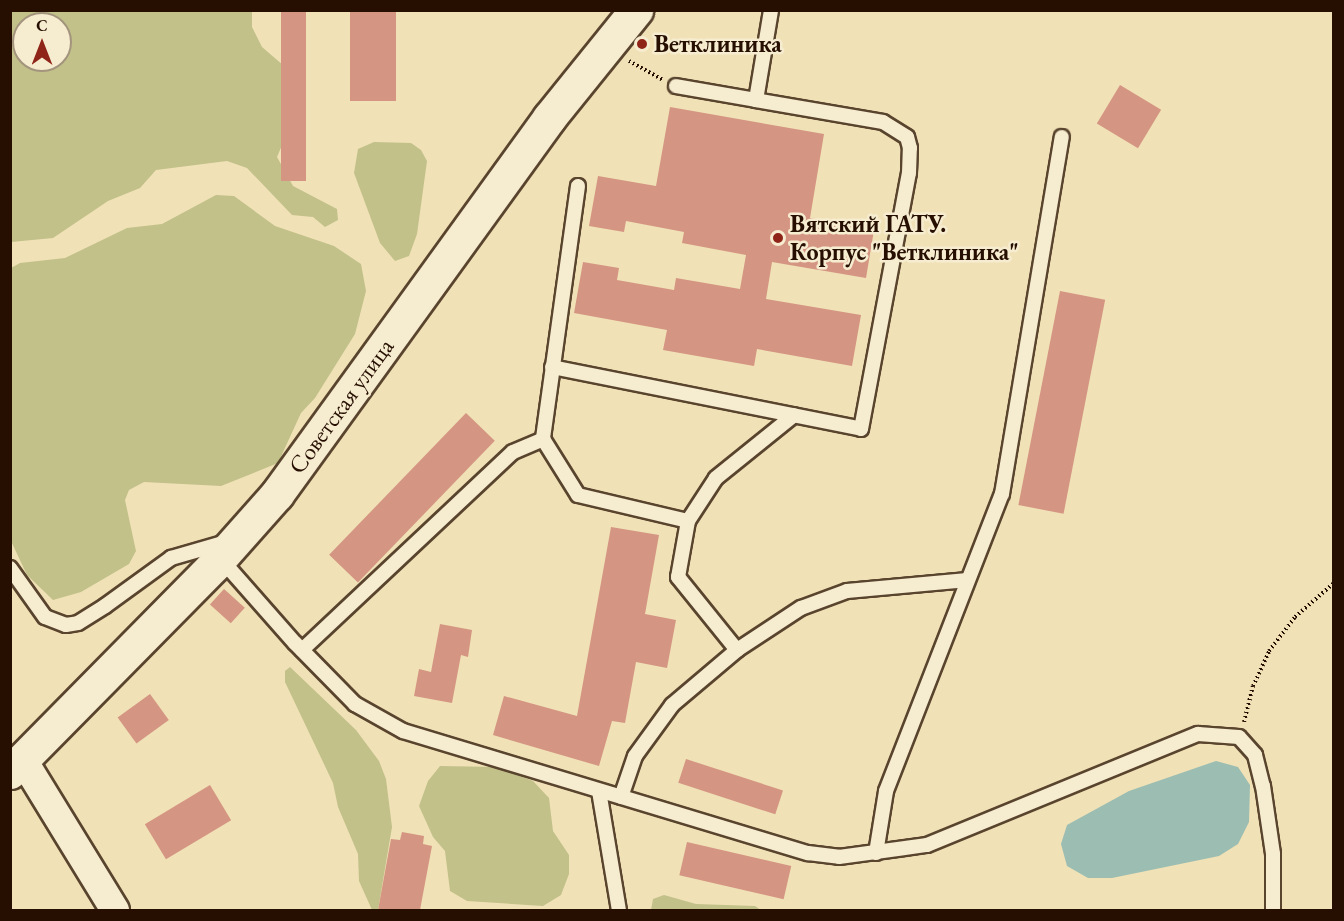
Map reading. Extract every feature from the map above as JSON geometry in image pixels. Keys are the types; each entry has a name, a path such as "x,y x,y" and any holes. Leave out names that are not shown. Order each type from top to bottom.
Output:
{"street":[{"name":"Советская улица","path":"17,766 229,549 277,494 549,117 636,10"},
{"path":"17,766 115,910"}],"lane":[{"path":"756,100 771,10"},
{"path":"552,367 861,429 909,173 910,148 907,137 883,122 676,86"},
{"path":"876,853 886,791 1002,494 1062,137"},
{"path":"578,186 543,439 578,495 688,520"},
{"path":"738,650 678,577 688,520 716,478 794,415"},
{"path":"302,650 513,452 543,439"},
{"path":"10,568 45,617 66,625 78,623 105,606 171,558 229,549 302,650 355,704 403,731 808,853 839,857 927,845 1198,734 1239,737 1255,755 1263,786 1273,854 1273,910"},
{"path":"621,797 635,756 652,727 672,705 738,650 801,608 829,595 968,580"},
{"path":"599,791 619,910"}],"path":[{"path":"608,45 638,67 676,86"},
{"path":"1239,737 1253,686 1269,651 1295,617 1334,583"}],"green space":[{"path":"10,11 252,11 252,27 262,47 291,72 291,124 277,157 293,186 337,209 338,220 325,227 313,217 292,215 247,168 227,161 156,170 140,188 108,201 53,238 11,242"},
{"path":"374,142 411,143 421,150 427,161 417,234 409,256 395,261 380,243 354,173 358,149"},
{"path":"216,195 234,196 275,226 334,246 361,264 366,291 355,334 315,398 301,413 278,463 221,486 144,482 129,490 125,500 136,551 129,564 81,592 53,600 27,575 11,541 11,268 20,263 65,258 127,228 162,224"},
{"path":"290,667 356,730 379,761 386,779 392,827 378,910 372,910 359,881 358,854 338,807 333,783 285,682 285,671"},
{"path":"440,766 495,767 533,781 549,798 553,831 569,855 569,874 561,895 543,906 467,901 450,891 445,851 433,837 419,806 428,781"},
{"path":"664,895 696,904 755,906 761,910 651,910 653,899"}],"water":[{"path":"1216,761 1238,767 1250,785 1249,822 1238,844 1219,856 1112,878 1088,878 1067,866 1061,844 1067,825 1129,791"}],"building":[{"path":"281,10 306,10 306,181 281,181"},
{"path":"350,10 396,10 396,101 350,101"},
{"path":"1120,85 1161,110 1138,148 1097,124"},
{"name":"Вятский ГАТУ. Корпус \"Ветклиника\"","path":"670,107 824,134 810,218 874,230 866,278 772,262 766,299 861,315 852,366 757,349 754,366 663,350 667,330 574,313 583,262 619,268 617,280 674,290 676,278 740,289 746,255 682,243 684,232 626,221 624,232 589,226 598,176 656,186"},
{"path":"1060,291 1105,300 1064,514 1018,505"},
{"path":"466,413 495,441 358,582 329,555"},
{"path":"611,527 659,535 645,614 676,620 667,668 636,662 625,723 612,721 599,766 493,735 504,696 577,716"},
{"path":"224,589 245,608 231,623 210,605"},
{"path":"440,624 472,630 468,657 461,655 452,703 414,696 419,669 431,672"},
{"path":"150,694 169,720 136,743 118,718"},
{"path":"686,759 783,791 775,814 678,783"},
{"path":"210,785 231,820 166,859 145,824"},
{"path":"402,832 424,836 423,844 432,846 420,910 378,910 391,839 400,840"},
{"path":"687,842 791,866 784,899 679,875"}],"place":[{"name":"Ветклиника","path":"642,44"},
{"name":"Вятский ГАТУ. Корпус \"Ветклиника\"","path":"778,238"}]}
